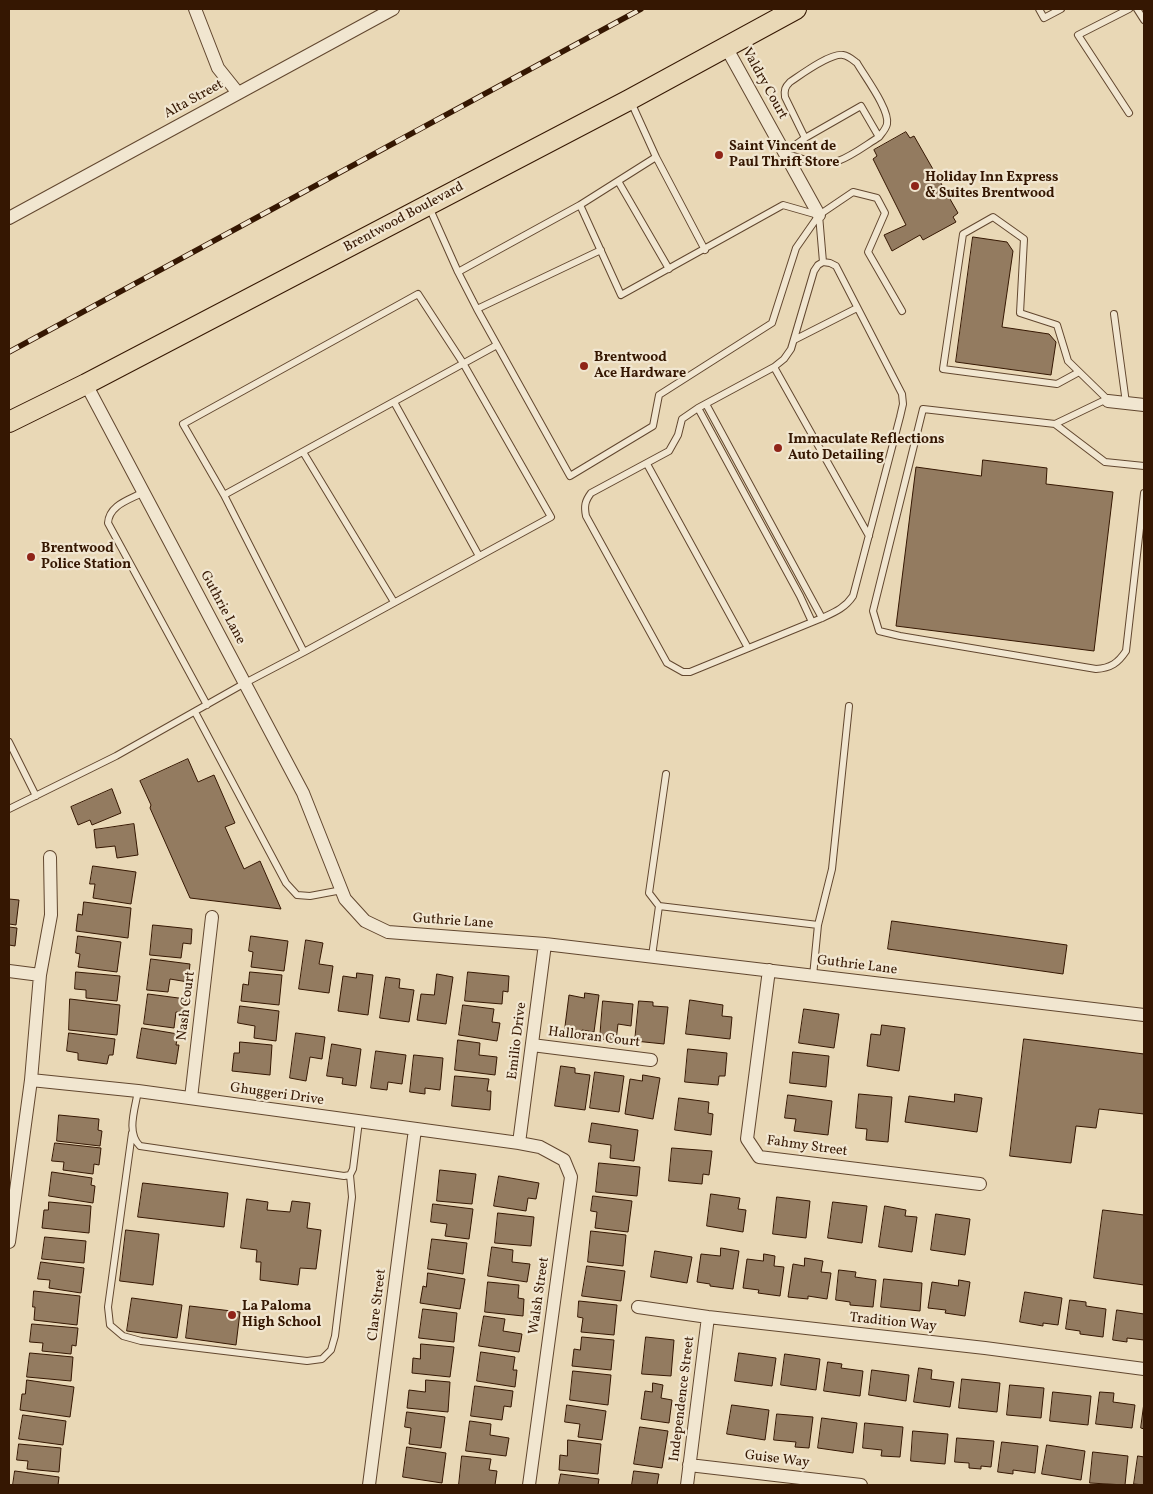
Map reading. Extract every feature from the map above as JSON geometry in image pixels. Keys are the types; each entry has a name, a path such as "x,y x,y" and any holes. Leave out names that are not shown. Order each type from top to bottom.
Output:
{"main road":[{"name":"Brentwood Boulevard","path":"9,422 86,384 629,100 796,9"}],"street":[{"path":"195,9 218,68 238,93"},
{"name":"Alta Street","path":"9,218 393,9"},
{"name":"Valdry Court","path":"726,47 819,215"},
{"name":"Guthrie Lane","path":"86,384 304,793 345,899 365,921 388,932 545,944 1144,1015"},
{"path":"1108,400 1144,405"},
{"path":"9,1242 14,1157 31,1080 40,975 51,915 50,857"},
{"name":"Nash Court","path":"191,1098 212,917"},
{"name":"Emilio Drive","path":"520,1143 545,944"},
{"name":"Fahmy Street","path":"769,970 748,1139 759,1157 980,1184"},
{"path":"9,971 40,975"},
{"name":"Halloran Court","path":"532,1045 651,1060"},
{"name":"Ghuggeri Drive","path":"31,1080 138,1091 520,1143"},
{"name":"Clare Street","path":"370,1485 416,1129"},
{"name":"Walsh Street","path":"520,1143 540,1147 564,1160 571,1177 529,1485"},
{"name":"Tradition Way","path":"638,1307 708,1317 985,1348 1144,1369"},
{"name":"Independence Street","path":"687,1485 708,1317"},
{"name":"Guise Way","path":"690,1465 861,1485"}],"lane":[{"path":"1039,9 1044,18 1061,9"},
{"path":"1129,9 1078,35 1129,113"},
{"path":"1137,9 1144,20"},
{"path":"784,153 814,162 829,163 838,161 879,137 887,127 888,118 884,108 857,63 851,58 842,55 834,57 819,64 786,86 785,97 805,138"},
{"path":"629,100 656,157 705,250"},
{"path":"784,153 805,138 861,106 879,137"},
{"path":"458,272 580,205 656,157"},
{"path":"618,181 669,269"},
{"path":"428,205 477,309 570,476 653,426 659,395 772,323 796,248 819,215 853,192 877,198 884,213 868,252 902,311"},
{"path":"580,205 621,295 783,205 819,215"},
{"path":"819,215 823,262"},
{"path":"1079,372 1057,384 943,369 963,234 993,217 1024,239 1020,312 1057,325 1068,361 1108,400 1054,424 923,409 873,611 879,631 910,638 1096,669 1109,668 1119,661 1126,651 1144,493"},
{"path":"477,309 601,250"},
{"path":"823,262 836,266 858,308 897,383 902,394 903,404 853,596 848,604 822,618 690,672 683,672 667,663 586,516 584,508 586,499 591,493 669,451 678,435 682,419 698,408 784,360 794,340 814,271 818,265 823,262"},
{"path":"9,809 116,756 245,682 304,652 551,517 463,363 418,294 183,424 224,495 304,652"},
{"path":"794,340 858,308"},
{"path":"1114,314 1126,403"},
{"path":"224,495 497,344"},
{"path":"774,367 870,536"},
{"path":"394,402 479,556"},
{"path":"706,404 822,618"},
{"path":"698,408 800,596 812,622"},
{"path":"1054,424 1104,462 1144,466"},
{"path":"303,452 394,602"},
{"path":"646,464 748,648"},
{"path":"144,492 112,509 108,516 108,523 207,705"},
{"path":"814,976 818,924 832,870 849,706"},
{"path":"195,712 286,883 297,894 310,896 342,890"},
{"path":"9,742 36,796"},
{"path":"652,956 659,906 649,893 666,774"},
{"path":"659,906 818,924"},
{"path":"138,1091 108,1307 110,1325 123,1336 141,1340 307,1361 322,1360 331,1350 335,1336 352,1197 350,1174 355,1155 359,1121"},
{"path":"132,1133 135,1141 140,1146 148,1148 344,1176 350,1174"}],"building":[{"name":"Holiday Inn Express & Suites Brentwood","path":"906,132 910,138 914,136 958,213 953,217 956,222 923,240 920,235 892,251 884,235 906,225 873,159 877,156 874,150"},
{"path":"973,237 1007,242 1013,251 1002,327 1049,334 1056,342 1051,375 956,362"},
{"path":"983,460 1047,468 1046,484 1113,492 1094,651 896,626 916,467 981,476"},
{"path":"188,759 198,782 214,775 235,823 225,827 244,869 260,861 281,909 190,898 140,781"},
{"path":"112,789 121,813 92,825 90,820 78,825 71,807"},
{"path":"134,824 138,855 117,858 115,846 96,848 94,830"},
{"path":"93,866 136,872 131,904 93,898 95,884 90,884"},
{"path":"9,899 19,900 16,925 9,924"},
{"path":"84,902 131,908 128,938 76,931 78,914 82,915"},
{"path":"892,921 1067,945 1063,974 888,949"},
{"path":"153,925 192,929 191,944 183,943 181,958 150,955"},
{"path":"9,927 17,928 15,946 9,945"},
{"path":"78,936 121,942 117,972 78,967 80,954 76,953"},
{"path":"251,936 288,941 284,971 251,967 253,952 249,951"},
{"path":"306,940 323,943 319,964 333,966 329,993 299,989"},
{"path":"151,959 190,964 188,982 170,979 168,992 147,990"},
{"path":"76,972 120,976 117,1001 86,998 86,990 75,989"},
{"path":"250,972 282,975 279,1005 241,1001 243,984 248,985"},
{"path":"468,972 509,976 508,992 503,991 502,1004 465,1001"},
{"path":"357,973 373,975 368,1015 338,1011 343,976 356,978"},
{"path":"437,974 453,977 446,1024 417,1020 421,994 434,995"},
{"path":"386,977 400,979 399,988 414,990 409,1022 380,1018"},
{"path":"585,993 599,995 594,1032 582,1030 582,1036 564,1034 569,995 584,998"},
{"path":"148,994 186,999 184,1013 176,1012 174,1028 144,1024"},
{"path":"70,999 120,1005 117,1035 69,1030"},
{"path":"690,1000 723,1005 722,1016 732,1017 730,1039 686,1034"},
{"path":"603,1001 633,1004 631,1026 618,1024 616,1041 600,1039"},
{"path":"639,1001 653,1002 653,1006 668,1007 664,1044 635,1041"},
{"path":"463,1005 494,1009 492,1022 500,1023 497,1041 459,1035"},
{"path":"240,1006 279,1011 276,1041 254,1038 255,1026 238,1023"},
{"path":"804,1009 839,1014 834,1048 799,1043"},
{"path":"882,1025 905,1028 899,1071 867,1066 871,1034 880,1035"},
{"path":"142,1028 178,1034 176,1045 179,1045 176,1064 137,1058"},
{"path":"69,1033 115,1039 113,1055 109,1055 107,1064 78,1060 78,1053 67,1051"},
{"path":"296,1033 325,1037 322,1059 310,1057 306,1081 290,1078"},
{"path":"1024,1039 1144,1054 1144,1114 1099,1109 1096,1128 1076,1126 1071,1163 1010,1156"},
{"path":"458,1040 480,1043 479,1055 497,1057 495,1075 455,1070"},
{"path":"240,1042 272,1045 270,1075 232,1071 234,1053 239,1053"},
{"path":"332,1044 361,1049 356,1086 342,1084 343,1078 327,1076"},
{"path":"688,1049 727,1053 725,1076 719,1076 718,1085 685,1082"},
{"path":"376,1051 406,1055 402,1084 388,1082 387,1090 371,1088"},
{"path":"793,1052 829,1056 826,1087 790,1083"},
{"path":"414,1055 443,1058 440,1090 425,1088 425,1094 410,1092"},
{"path":"561,1066 575,1068 575,1073 590,1075 585,1110 555,1106"},
{"path":"595,1072 624,1076 619,1112 590,1108"},
{"path":"643,1075 660,1078 653,1119 625,1114 630,1079 642,1081"},
{"path":"455,1076 489,1079 487,1091 491,1091 490,1110 452,1106"},
{"path":"859,1094 892,1097 888,1142 866,1140 867,1129 856,1128"},
{"path":"955,1094 982,1098 977,1132 905,1122 909,1096 954,1102"},
{"path":"788,1095 832,1101 828,1135 794,1131 796,1119 785,1118"},
{"path":"679,1098 709,1102 708,1113 713,1114 711,1135 675,1130"},
{"path":"59,1115 99,1119 98,1130 102,1131 100,1146 57,1141"},
{"path":"592,1123 638,1130 634,1161 610,1158 611,1145 589,1142"},
{"path":"55,1143 101,1148 99,1165 94,1164 93,1174 63,1170 64,1162 52,1161"},
{"path":"672,1148 712,1151 709,1175 703,1174 702,1184 669,1181"},
{"path":"599,1163 640,1167 637,1196 596,1192"},
{"path":"440,1170 476,1174 472,1204 437,1201"},
{"path":"52,1172 92,1178 91,1185 95,1186 93,1203 49,1196"},
{"path":"499,1176 539,1183 536,1199 528,1198 526,1211 494,1206"},
{"path":"143,1183 228,1193 224,1227 138,1217"},
{"path":"711,1194 740,1198 738,1209 746,1210 743,1232 707,1226"},
{"path":"593,1196 632,1201 628,1232 595,1228 597,1212 591,1211"},
{"path":"777,1197 810,1201 806,1238 773,1234"},
{"path":"247,1199 268,1202 267,1210 290,1212 292,1201 310,1203 307,1228 321,1230 316,1269 300,1268 298,1285 260,1280 261,1262 256,1262 257,1250 241,1248"},
{"path":"49,1202 91,1206 89,1233 42,1228 44,1210 48,1210"},
{"path":"833,1202 867,1206 862,1243 828,1238"},
{"path":"433,1204 473,1209 469,1239 445,1236 447,1224 431,1222"},
{"path":"885,1206 906,1210 905,1216 917,1217 912,1252 879,1247"},
{"path":"1103,1210 1144,1215 1144,1285 1094,1278"},
{"path":"498,1213 534,1217 531,1246 495,1243"},
{"path":"936,1214 970,1219 965,1255 931,1250"},
{"path":"126,1230 159,1234 153,1285 120,1281"},
{"path":"591,1231 626,1235 623,1266 588,1262"},
{"path":"45,1237 86,1241 84,1263 42,1259"},
{"path":"432,1239 467,1243 463,1274 428,1269"},
{"path":"492,1247 513,1250 512,1262 530,1264 527,1282 488,1276"},
{"path":"721,1248 739,1251 733,1289 697,1282 701,1254 720,1256"},
{"path":"655,1251 692,1257 687,1283 651,1277"},
{"path":"764,1254 775,1256 774,1266 784,1267 780,1296 758,1293 759,1290 743,1288 747,1259 763,1261"},
{"path":"805,1258 823,1261 821,1272 831,1273 827,1299 808,1296 808,1299 788,1297 793,1264 804,1266"},
{"path":"41,1262 84,1268 81,1293 49,1288 50,1280 38,1279"},
{"path":"587,1266 625,1271 621,1301 582,1296"},
{"path":"839,1270 856,1272 855,1277 876,1280 873,1307 850,1305 850,1302 836,1300"},
{"path":"428,1273 465,1279 460,1309 420,1303 423,1286 426,1287"},
{"path":"884,1279 922,1283 920,1311 881,1307"},
{"path":"959,1280 970,1282 965,1316 945,1313 946,1310 928,1308 932,1282 958,1286"},
{"path":"488,1282 519,1285 518,1298 524,1299 523,1316 485,1312"},
{"path":"34,1291 80,1296 77,1325 34,1320"},
{"path":"1025,1292 1062,1298 1058,1325 1043,1323 1043,1326 1020,1322"},
{"path":"132,1298 182,1305 177,1338 127,1331"},
{"path":"1070,1300 1086,1302 1086,1306 1106,1309 1103,1337 1080,1334 1080,1331 1066,1329"},
{"path":"579,1301 617,1305 614,1335 581,1332 583,1318 578,1317"},
{"path":"190,1306 240,1312 236,1345 186,1338"},
{"path":"423,1309 457,1313 454,1342 419,1338"},
{"path":"1117,1310 1144,1314 1144,1340 1127,1338 1127,1342 1113,1340"},
{"path":"484,1316 505,1319 503,1331 522,1334 519,1352 479,1346"},
{"path":"32,1324 78,1328 76,1346 72,1345 71,1354 42,1351 43,1343 30,1342"},
{"path":"582,1337 614,1340 611,1370 572,1366 574,1349 580,1350"},
{"path":"646,1337 674,1340 671,1376 642,1374"},
{"path":"421,1344 454,1347 450,1377 412,1373 413,1358 420,1359"},
{"path":"481,1352 515,1357 513,1370 517,1370 515,1387 477,1381"},
{"path":"30,1353 73,1357 71,1381 27,1377"},
{"path":"739,1353 776,1358 772,1386 735,1381"},
{"path":"785,1354 820,1359 816,1390 781,1385"},
{"path":"828,1362 842,1364 841,1368 863,1371 860,1396 824,1391"},
{"path":"919,1368 932,1370 931,1379 954,1382 950,1407 914,1402"},
{"path":"872,1370 909,1375 906,1401 869,1395"},
{"path":"573,1371 611,1375 608,1405 570,1400"},
{"path":"962,1379 1000,1383 997,1412 959,1408"},
{"path":"27,1380 74,1387 70,1417 20,1410 22,1394 25,1394"},
{"path":"426,1380 450,1382 448,1412 407,1408 409,1390 425,1392"},
{"path":"653,1383 663,1385 661,1398 672,1400 669,1423 641,1419 645,1391 652,1392"},
{"path":"1010,1385 1044,1388 1041,1418 1007,1415"},
{"path":"475,1386 513,1391 511,1407 504,1406 502,1420 471,1416"},
{"path":"1053,1392 1091,1396 1088,1425 1050,1421"},
{"path":"1100,1392 1114,1393 1113,1402 1135,1405 1132,1428 1096,1424"},
{"path":"1144,1403 1144,1429 1141,1428"},
{"path":"567,1405 606,1411 602,1440 578,1437 580,1424 565,1422"},
{"path":"732,1405 769,1410 765,1440 727,1434"},
{"path":"407,1412 445,1417 441,1448 409,1444 411,1428 405,1427"},
{"path":"777,1414 813,1417 809,1448 795,1447 796,1442 774,1440"},
{"path":"23,1415 66,1421 63,1445 19,1439"},
{"path":"822,1418 857,1423 853,1453 818,1448"},
{"path":"470,1421 491,1424 490,1435 509,1438 506,1456 466,1451"},
{"path":"865,1423 903,1427 900,1457 881,1456 882,1450 863,1448"},
{"path":"640,1427 668,1431 662,1468 634,1464"},
{"path":"913,1431 948,1434 945,1464 911,1461"},
{"path":"957,1438 994,1441 991,1467 981,1466 981,1469 969,1468 969,1463 955,1462"},
{"path":"568,1440 601,1444 598,1474 559,1470 560,1455 567,1456"},
{"path":"1002,1442 1038,1446 1035,1473 1013,1470 1013,1474 998,1472"},
{"path":"19,1444 61,1448 59,1472 27,1469 28,1461 17,1460"},
{"path":"1047,1445 1085,1451 1081,1480 1042,1474"},
{"path":"407,1447 446,1453 442,1483 403,1477"},
{"path":"1093,1452 1128,1456 1125,1485 1090,1483"},
{"path":"462,1456 491,1459 489,1470 497,1471 495,1485 459,1485"},
{"path":"1138,1456 1144,1457 1144,1485 1134,1484"},
{"path":"15,1471 59,1477 58,1485 13,1485"},
{"path":"634,1471 659,1474 657,1485 632,1485"},
{"path":"561,1474 599,1479 598,1485 559,1485"}],"railway":[{"path":"9,352 641,9"}],"place":[{"name":"Saint Vincent de Paul Thrift Store","path":"719,155"},
{"name":"Holiday Inn Express & Suites Brentwood","path":"915,186"},
{"name":"Brentwood Ace Hardware","path":"584,366"},
{"name":"Immaculate Reflections Auto Detailing","path":"778,448"},
{"name":"Brentwood Police Station","path":"31,557"},
{"name":"La Paloma High School","path":"232,1315"}]}
